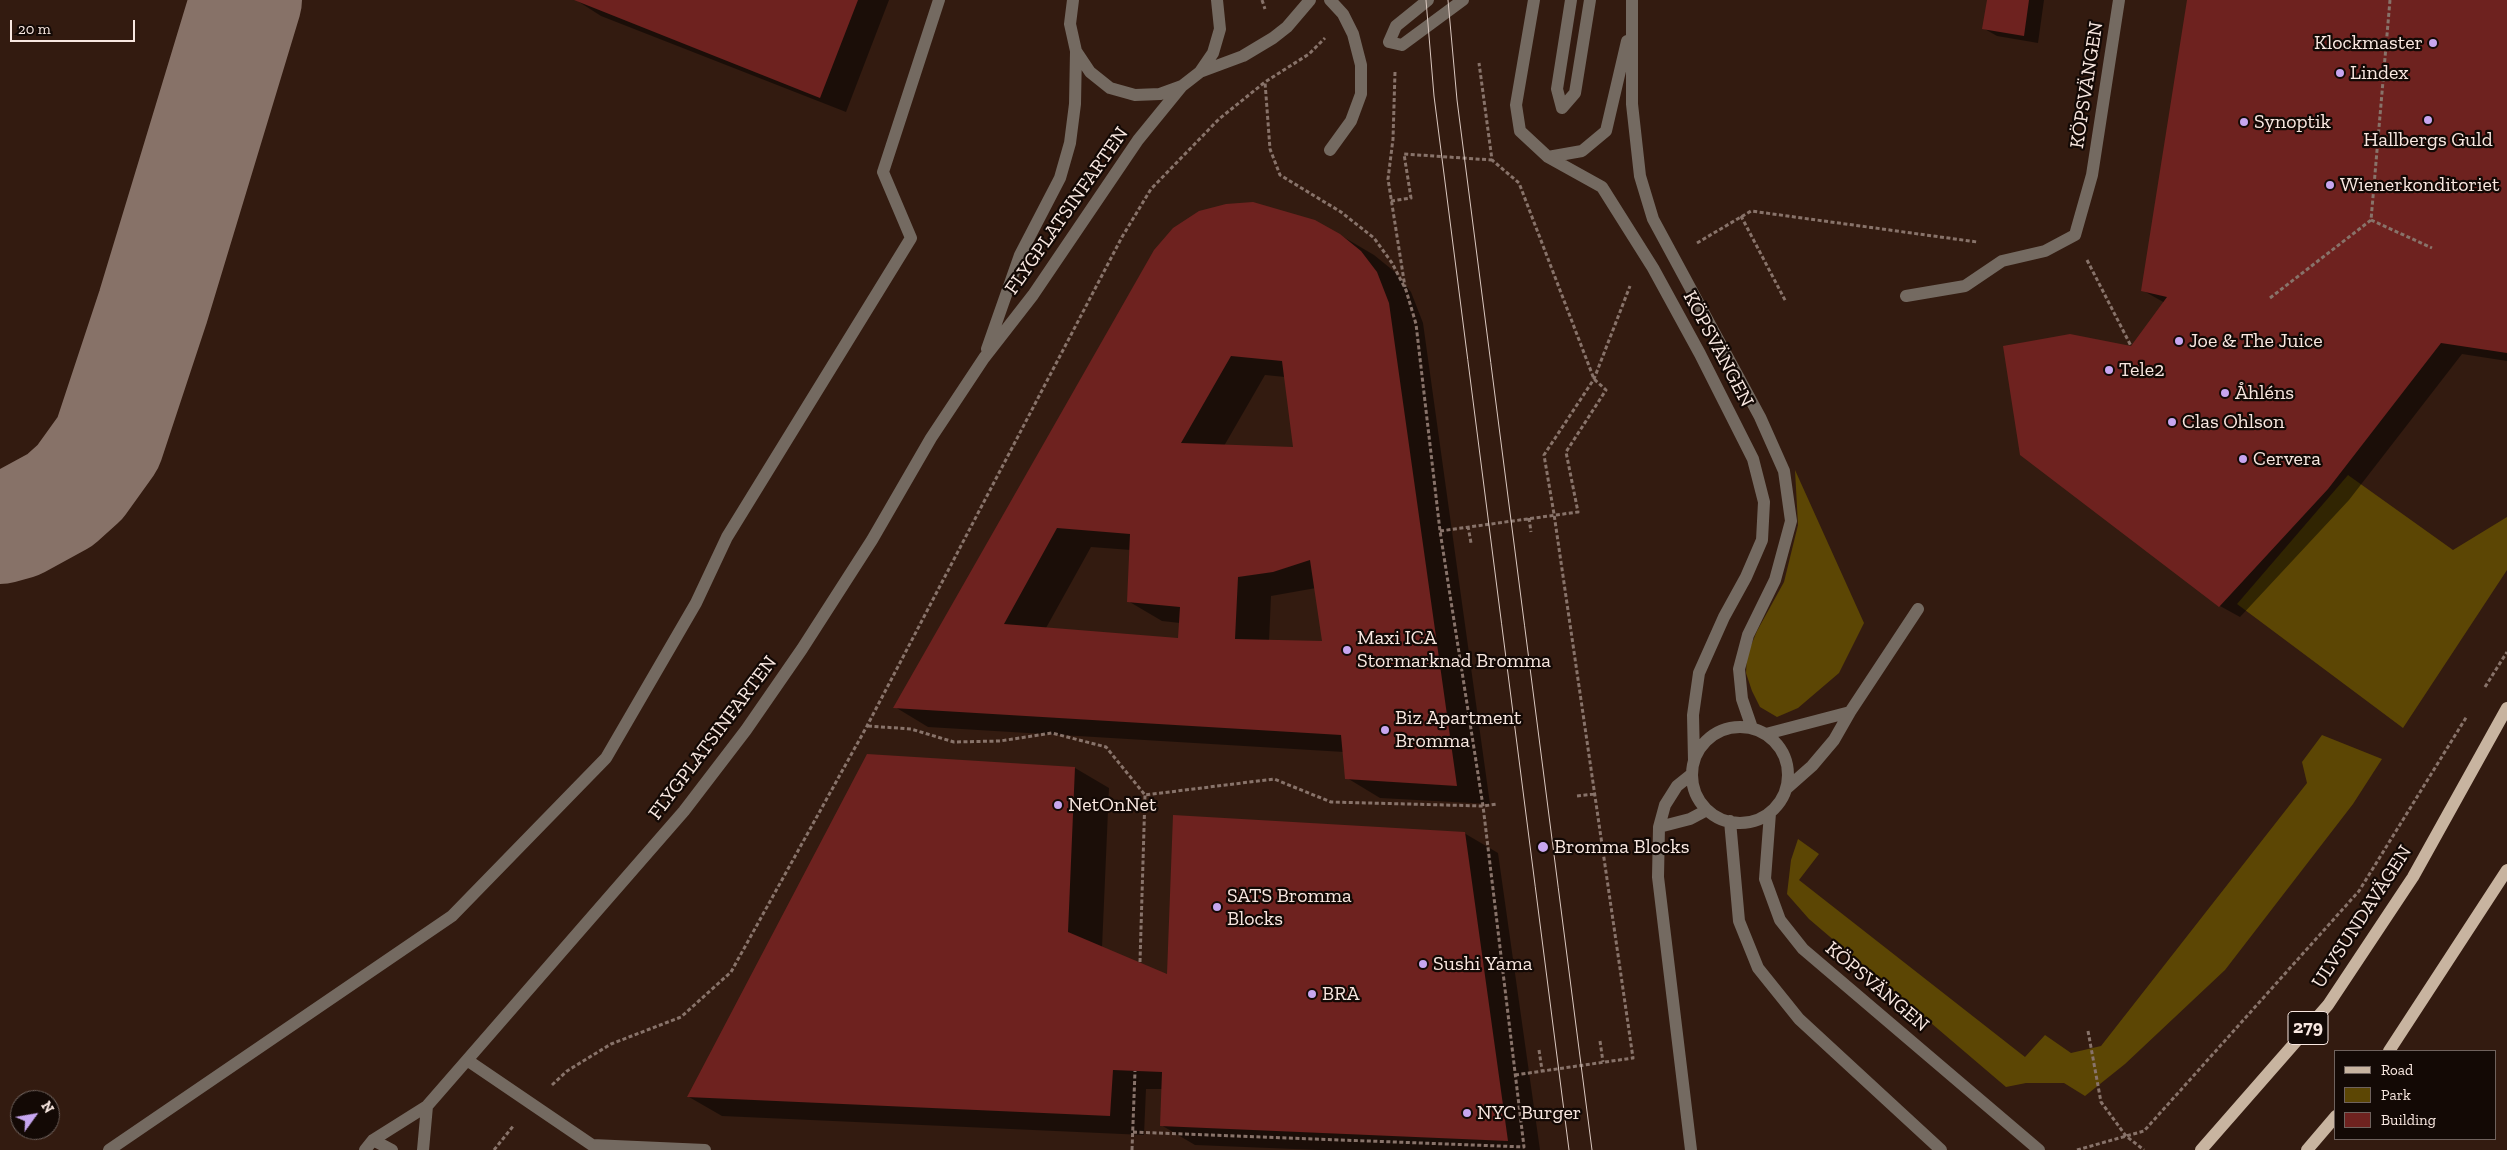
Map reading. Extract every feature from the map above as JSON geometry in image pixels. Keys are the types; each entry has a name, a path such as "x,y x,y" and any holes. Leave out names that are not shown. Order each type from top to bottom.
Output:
{"main road":[{"name":"ULVSUNDAVÄGEN","path":"2201,1150 2328,1005 2413,877 2507,708"},
{"path":"2390,1050 2507,870"},
{"path":"2307,1150 2334,1118"}],"street":[{"path":"108,1150 452,916 606,758 696,603 727,537 911,238 883,172 939,0"},
{"path":"1073,0 1070,24 1076,51 1090,72 1110,88 1135,95 1160,94 1182,86 1200,72 1243,56 1287,28 1310,0"},
{"path":"1200,72 1213,53 1220,30 1217,0"},
{"path":"1330,0 1343,14 1353,34 1360,65 1360,94 1351,121 1330,150"},
{"path":"1428,0 1396,26 1389,42 1402,44 1463,0"},
{"path":"1571,0 1557,89 1562,108 1575,92 1590,0"},
{"name":"KÖPSVÄNGEN","path":"1632,0 1632,104 1640,176 1653,219 1760,417 1784,471 1791,521 1775,580 1748,636 1739,669 1742,698 1752,728"},
{"name":"KÖPSVÄNGEN","path":"1906,296 1965,286 2002,261 2045,251 2075,236 2092,175 2119,0"},
{"name":"KÖPSVÄNGEN","path":"1532,3 1516,105 1520,131 1548,157 1602,187 1653,268 1753,458 1764,502 1762,540 1699,673 1693,715 1694,760 1692,774 1694,788 1707,810"},
{"path":"1548,157 1582,151 1606,131 1632,20"},
{"name":"FLYGPLATSINFARTEN","path":"984,358 1020,255 1060,178 1070,143 1075,104 1076,51"},
{"name":"FLYGPLATSINFARTEN","path":"369,1145 426,1106 684,812 746,730 802,649 872,540 931,438 984,358 1033,296 1138,140 1182,86"},
{"path":"1659,827 1690,819 1707,810 1718,817 1742,822 1757,820 1770,812 1779,802 1786,788 1812,766 1834,740 1850,712 1918,609"},
{"path":"1766,734 1850,712"},
{"name":"KÖPSVÄNGEN","path":"1694,760 1701,747 1711,736 1731,728 1752,728 1766,734 1777,744 1783,754 1787,771 1786,788"},
{"path":"1690,1150 1658,877 1659,827 1664,805 1676,786 1692,774"},
{"name":"KÖPSVÄNGEN","path":"1770,812 1765,879 1780,920 1803,949 2039,1150"},
{"path":"1730,821 1739,921 1758,968 1799,1020 1942,1150"},
{"path":"467,1060 592,1145 705,1150"},
{"path":"423,1150 426,1106"},
{"path":"369,1145 392,1150"}],"path":[{"path":"2270,298 2371,220 2390,0"},
{"path":"494,1150 532,1104 567,1071 611,1044 681,1017 730,972 867,726 1122,237 1151,189 1219,119 1265,82 1309,54 1335,27 1343,14"},
{"path":"1133,1132 1483,1148 1524,1147 1483,806 1440,531 1416,324 1406,290 1390,201 1388,179 1393,139 1395,63"},
{"path":"1479,63 1492,160"},
{"path":"1265,82 1270,150 1280,175 1341,212 1374,238 1392,263 1406,290"},
{"path":"1390,201 1411,198 1404,154 1492,160 1519,183 1594,378 1606,390 1566,452 1578,512 1440,531"},
{"path":"1672,257 1751,211 1986,243"},
{"path":"1741,216 1786,302"},
{"path":"2371,220 2432,248"},
{"path":"2045,251 2087,260 2131,346"},
{"path":"1514,1075 1633,1058 1544,455 1594,378 1634,278 1653,268"},
{"path":"1529,518 1531,532"},
{"path":"1468,526 1471,543"},
{"path":"2481,693 2507,652"},
{"path":"2077,1150 2144,1131 2359,890 2471,709"},
{"path":"867,726 911,729 954,742 1000,742 1052,733 1106,747 1145,795 1140,962"},
{"path":"1145,795 1274,779 1331,802 1483,806 1496,804"},
{"path":"1577,796 1594,794"},
{"path":"2088,1031 2101,1102 2126,1136 2144,1150"},
{"path":"1600,1041 1603,1062"},
{"path":"1539,1050 1542,1070"},
{"path":"1132,1150 1136,1071"}],"green space":[{"path":"1795,470 1864,623 1839,673 1798,708 1777,717 1760,707 1752,691 1746,673 1747,655 1757,631 1784,582 1798,525"},
{"path":"2348,475 2453,550 2507,517 2507,570 2403,728 2237,604"},
{"path":"2322,735 2382,759 2353,804 2225,970 2125,1064 2085,1096 2064,1083 2026,1083 2006,1087 1809,919 1787,894 1791,860 1798,839 1819,854 1799,880 2025,1057 2045,1035 2071,1053 2101,1046 2307,783 2302,762"}],"building":[{"path":"574,0 858,0 820,98"},
{"path":"1987,0 2029,0 2024,36 1982,29"},
{"path":"2187,0 2507,0 2507,353 2441,343 2328,489 2219,607 2020,455 2003,346 2070,334 2131,346 2167,297 2141,291"},
{"path":"1253,202 1315,220 1340,234 1361,251 1377,272 1389,303 1457,786 1345,779 1341,735 893,708 1154,250 1173,228 1199,211 1226,204","holes":["1231,356 1282,361 1293,447 1181,443","1057,528 1130,534 1127,602 1180,607 1178,638 1004,624","1310,560 1322,641 1235,639 1238,577 1273,572"]},
{"path":"867,754 1075,767 1068,932 1167,974 1173,815 1465,832 1508,1141 1160,1126 1162,1072 1113,1070 1110,1116 687,1097"}],"taxiway":[{"path":"0,528 18,523 60,500 80,482 108,443 153,307 246,0"}],"tram line":[{"path":"1426,0 1434,96 1569,1150"},
{"path":"1448,0 1457,100 1592,1150"}],"place":[{"name":"Klockmaster","path":"2433,43"},
{"name":"Lindex","path":"2340,73"},
{"name":"Hallbergs Guld","path":"2428,120"},
{"name":"Synoptik","path":"2244,122"},
{"name":"Wienerkonditoriet","path":"2330,185"},
{"name":"Joe & The Juice","path":"2179,341"},
{"name":"Tele2","path":"2109,370"},
{"name":"Åhléns","path":"2225,393"},
{"name":"Clas Ohlson","path":"2172,422"},
{"name":"Cervera","path":"2243,459"},
{"name":"Maxi ICA Stormarknad Bromma","path":"1347,650"},
{"name":"Biz Apartment Bromma","path":"1385,730"},
{"name":"NetOnNet","path":"1058,805"},
{"name":"Bromma Blocks","path":"1543,847"},
{"name":"SATS Bromma Blocks","path":"1217,907"},
{"name":"Sushi Yama","path":"1423,964"},
{"name":"BRA","path":"1312,994"},
{"name":"NYC Burger","path":"1467,1113"}]}
